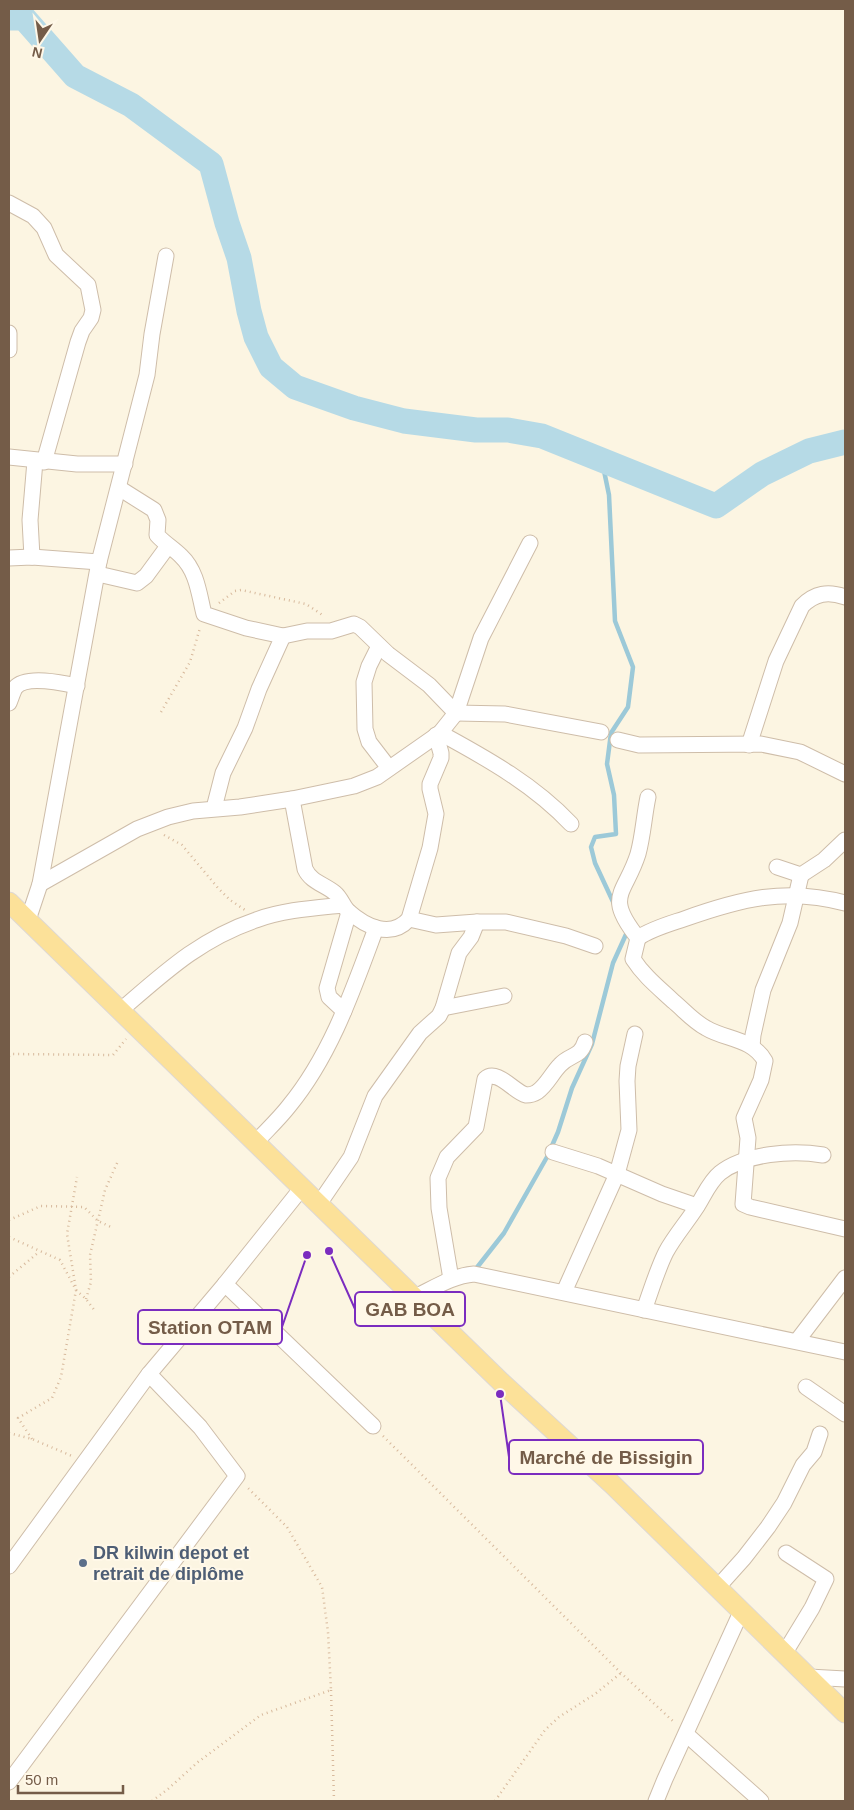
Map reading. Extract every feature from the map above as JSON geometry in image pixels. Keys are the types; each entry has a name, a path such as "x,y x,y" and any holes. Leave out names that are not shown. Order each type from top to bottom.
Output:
{"main road":[{"path":"9,902 501,1382 614,1485 845,1713"}],"street":[{"path":"9,203 34,216 44,228 56,255 88,286 93,310 91,318 78,342 39,461 30,520 32,557"},
{"path":"28,920 40,884 98,568 126,464 147,375 152,334 166,256"},
{"path":"9,333 9,350"},
{"path":"10,461 126,464"},
{"path":"119,488 154,510 158,520 157,535 182,556 193,572 204,614 246,628 283,636 307,631 331,631 354,624 429,685 456,713 505,714 602,732"},
{"path":"40,884 137,829 176,815 214,808 240,807 354,786 377,776 438,734 456,713 481,638 530,543"},
{"path":"9,558 32,557 98,568 137,583 146,576 168,546"},
{"path":"749,745 776,661 802,606 816,595 827,593 845,597"},
{"path":"214,808 223,774 245,728 259,689 283,636"},
{"path":"379,646 369,666 364,682 365,729 368,742 389,768"},
{"path":"9,703 16,688 26,681 77,686"},
{"path":"438,734 529,786 547,800 571,824"},
{"path":"292,798 305,869 308,875 335,893 346,908 362,921 376,928 394,930 403,926 409,919 430,848 436,814 430,789 441,753 438,734"},
{"path":"618,740 640,745 761,744 800,752 845,774"},
{"path":"638,938 625,922 619,900 621,889 634,866 648,797"},
{"path":"752,1046 763,990 790,923 801,875 824,860 845,840"},
{"path":"777,867 801,875"},
{"path":"638,938 667,925 715,908 766,896 796,895 828,898 845,903"},
{"path":"121,1010 194,949 214,937 258,919 346,908"},
{"path":"344,1011 329,997 327,988 346,908"},
{"path":"409,919 436,925 506,922 566,936 595,946"},
{"path":"319,1204 350,1157 375,1096 420,1033 439,1016 459,953 471,937 477,922"},
{"path":"255,1143 290,1106 318,1064 344,1011 376,928"},
{"path":"638,938 633,959 642,973 693,1020 706,1029 752,1046 765,1061 761,1080 744,1118 748,1138 742,1200 746,1206 845,1229"},
{"path":"443,1008 504,996"},
{"path":"564,1292 617,1174 629,1130 627,1081 628,1066 635,1034"},
{"path":"451,1279 439,1208 438,1178 448,1157 476,1126 485,1079 492,1076 498,1077 525,1095 533,1095 539,1091 565,1060 576,1056 582,1050 585,1042"},
{"path":"553,1152 617,1174 662,1194 697,1206"},
{"path":"644,1310 666,1252 711,1182 720,1173 747,1160 788,1152 823,1155"},
{"path":"9,1566 149,1374 302,1189"},
{"path":"415,1297 451,1279 474,1274 845,1352"},
{"path":"796,1341 845,1278"},
{"path":"225,1284 373,1426"},
{"path":"9,1782 237,1476 200,1427 149,1374"},
{"path":"806,1387 845,1414"},
{"path":"717,1588 768,1527 784,1503 803,1465 814,1452 820,1434"},
{"path":"784,1654 812,1608 826,1579 786,1553"},
{"path":"656,1801 741,1612"},
{"path":"808,1678 845,1679"},
{"path":"686,1734 760,1801"}],"path":[{"path":"235,591 248,591 306,604 328,618"},
{"path":"161,712 190,662 204,614"},
{"path":"153,823 163,834 182,845 206,876 230,900 258,919"},
{"path":"9,1056 11,1054 113,1055 137,1026"},
{"path":"86,1299 91,1282 90,1255 105,1190 118,1161"},
{"path":"32,1439 18,1418 52,1398 60,1377 76,1290 68,1234 77,1177"},
{"path":"9,1220 41,1206 84,1206 98,1221 111,1227"},
{"path":"9,1237 60,1260 76,1290 95,1311"},
{"path":"9,1277 39,1252"},
{"path":"373,1426 621,1673 686,1734"},
{"path":"9,1433 32,1439 85,1461"},
{"path":"237,1476 287,1527 322,1587 328,1632 334,1801"},
{"path":"495,1801 545,1730 558,1717 594,1694 621,1673"},
{"path":"152,1801 168,1790 198,1762 261,1716 330,1690"}],"waterway":[{"path":"9,18 24,18 75,76 131,105 211,164 227,223 239,258 256,337 271,367 295,387 354,408 404,421 476,430 508,430 542,436 716,506 762,474 809,451 845,442"},
{"path":"602,461 609,495 615,621 633,667 628,707 611,733 607,764 614,795 616,834 595,837 591,847 595,863 615,906"},
{"path":"475,1270 504,1233 547,1157 558,1132 572,1088 592,1044 613,963 628,930"}],"place":[{"name":"GAB BOA","path":"329,1251"},
{"name":"Station OTAM","path":"307,1255"},
{"name":"Marché de Bissigin","path":"500,1394"},
{"name":"DR kilwin depot et retrait de diplôme","path":"83,1563"}]}
